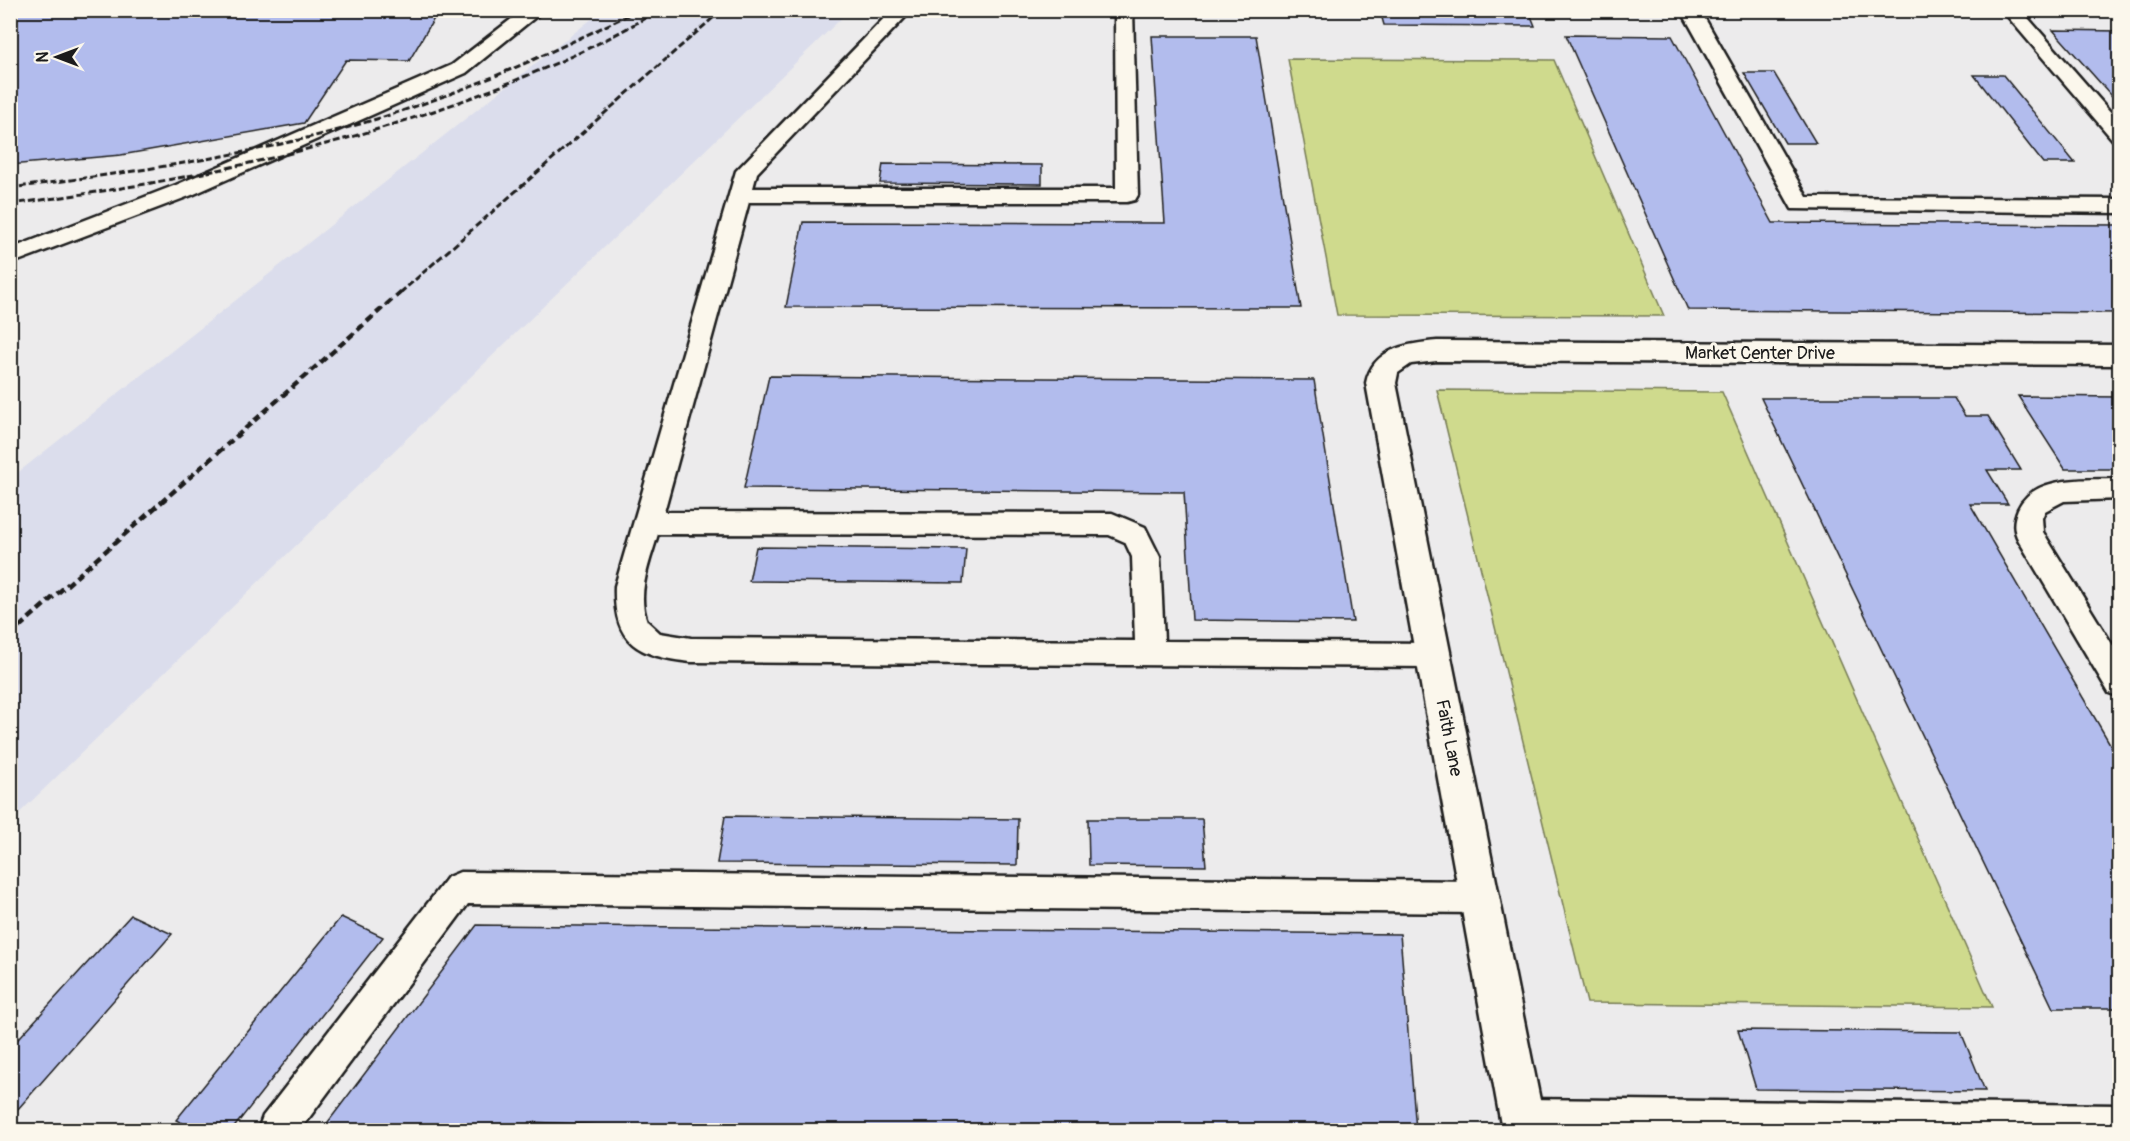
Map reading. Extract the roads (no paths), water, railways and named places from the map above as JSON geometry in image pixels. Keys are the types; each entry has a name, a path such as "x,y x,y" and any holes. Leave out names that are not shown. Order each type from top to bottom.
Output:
{"street":[{"name":"Market Center Drive","path":"1402,356 1437,351 2120,355"},
{"name":"Faith Lane","path":"1402,356 1389,363 1381,372 1380,383 1523,1124"}],"lane":[{"path":"10,257 184,190 459,69 535,10"},
{"path":"903,10 747,171 629,586 628,606 632,627 644,640 667,648 1433,655"},
{"path":"740,195 1127,195 1124,10"},
{"path":"1690,10 1800,204 2120,206"},
{"path":"2011,10 2120,136"},
{"path":"2120,489 2060,491 2034,504 2028,518 2029,533 2120,684"},
{"path":"647,523 1112,524 1135,535 1146,557 1150,653"},
{"path":"278,1131 460,888 1479,897"},
{"path":"1523,1124 1902,1126 2120,1124"}],"railway":[{"path":"10,188 218,157 372,120 450,94 505,72 638,10"},
{"path":"10,204 192,175 251,163 370,132 486,92 530,74 595,45 658,10"},
{"path":"400,293 722,10"},
{"path":"10,635 402,291"}]}
